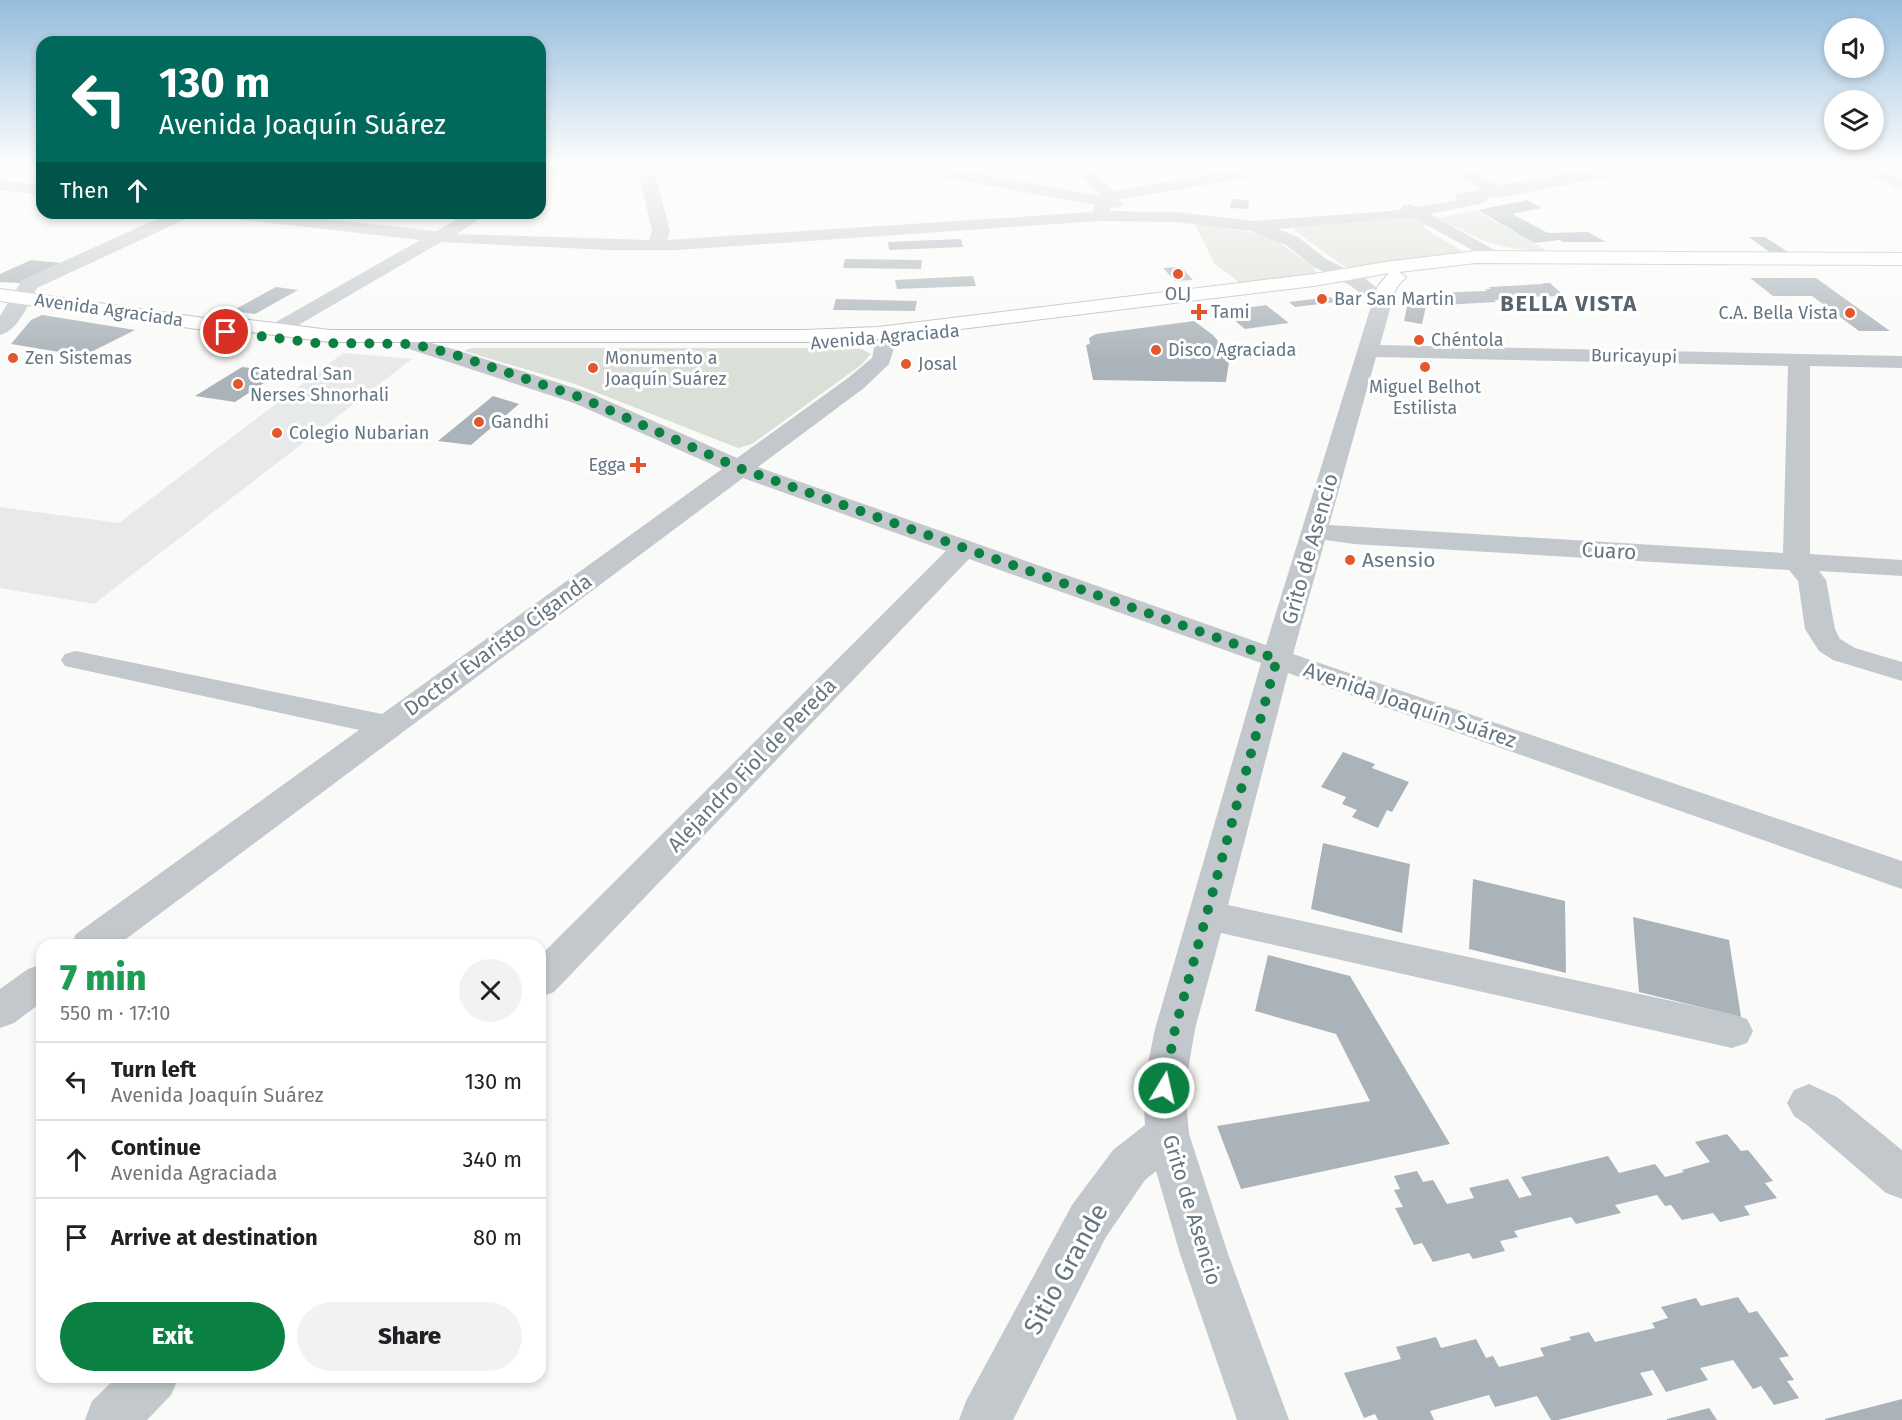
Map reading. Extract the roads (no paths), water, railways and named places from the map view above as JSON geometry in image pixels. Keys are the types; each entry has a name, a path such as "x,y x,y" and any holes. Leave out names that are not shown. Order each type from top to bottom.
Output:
{"main road":[{"name":"Avenida Agraciada","path":"218,326 226,332 301,342 812,345 1430,262 1494,257 1902,259"},
{"name":"Avenida Agraciada","path":"1339,276 1396,277 1550,259"},
{"path":"1378,312 1388,286 1396,277"},
{"name":"Avenida Agraciada","path":"0,295 218,326 241,325 330,336 879,337"}],"street":[{"path":"0,329 17,308 29,284 142,232"},
{"path":"395,232 436,237 656,245 799,232"},
{"path":"276,330 445,232"},
{"path":"656,245 661,232"},
{"path":"1278,232 1339,276 1378,312"},
{"path":"1287,232 1293,238 1292,241"},
{"path":"1450,232 1494,257"},
{"name":"Grito de Asencio","path":"1263,1420 1204,1254 1167,1134 1164,1088 1169,1058 1277,659 1378,312"},
{"name":"Doctor Evaristo Ciganda","path":"98,939 856,382 882,360 884,353 879,337"},
{"name":"Avenida Joaquín Suárez","path":"413,344 453,354 582,398 739,468 1277,659 1902,875"},
{"name":"Buricayupi","path":"1367,351 1902,362"},
{"path":"1799,359 1796,561 1812,580 1820,629 1829,645 1844,654 1902,672"},
{"name":"Cuaro","path":"1316,531 1354,537 1902,568"},
{"name":"Alejandro Fiol de Pereda","path":"546,975 964,548"},
{"path":"76,660 387,726"},
{"path":"1207,915 1732,1031"},
{"path":"0,1011 36,984"},
{"path":"1809,1103 1822,1111 1902,1178"},
{"name":"Sitio Grande","path":"985,1420 1089,1221 1129,1165 1167,1134"},
{"path":"111,1420 147,1383"}],"place":[{"name":"OLJ","path":"1178,274"},
{"name":"Bar San Martin","path":"1322,299"},
{"name":"Tami","path":"1199,312"},
{"name":"C.A. Bella Vista","path":"1850,313"},
{"name":"Chéntola","path":"1419,340"},
{"name":"Disco Agraciada","path":"1156,350"},
{"name":"Zen Sistemas","path":"13,358"},
{"name":"Josal","path":"906,364"},
{"name":"Miguel Belhot Estilista","path":"1425,367"},
{"name":"Monumento a Joaquín Suárez","path":"593,368"},
{"name":"Catedral San Nerses Shnorhali","path":"238,384"},
{"name":"Gandhi","path":"479,422"},
{"name":"Colegio Nubarian","path":"277,433"},
{"name":"Egga","path":"638,465"},
{"name":"Asensio","path":"1350,560"}],"district":[{"name":"BELLA VISTA","path":"1569,303"}]}
